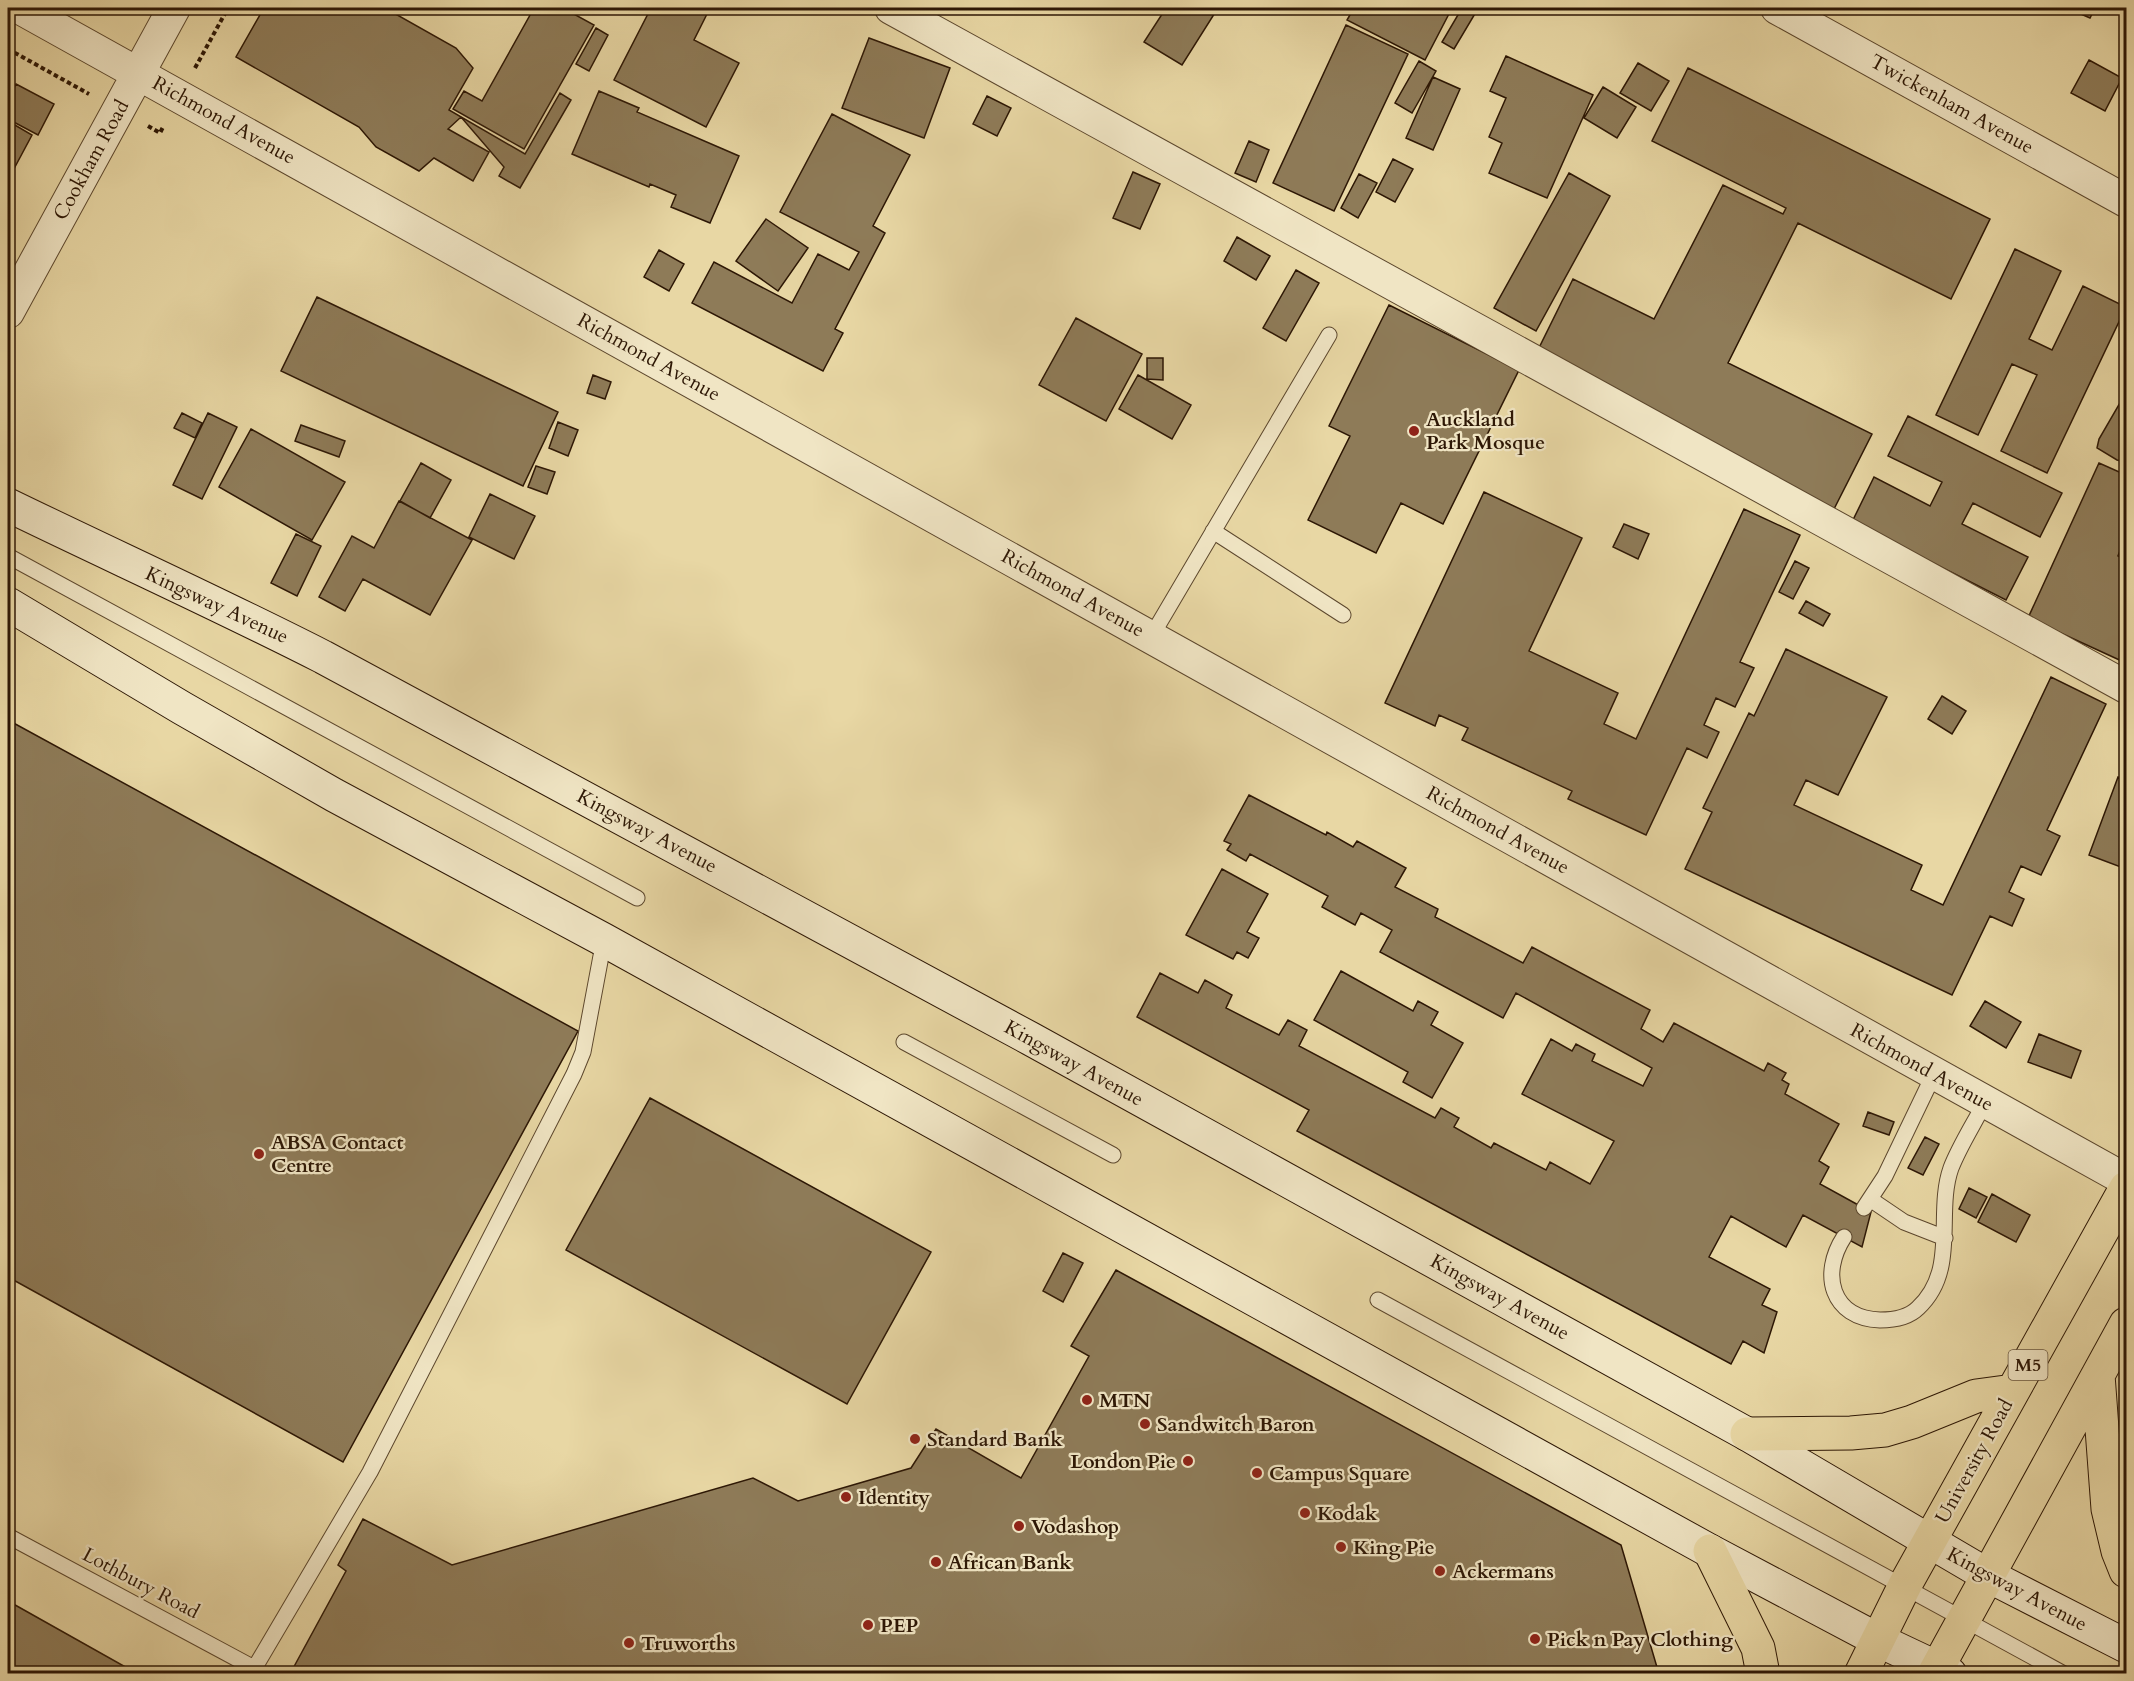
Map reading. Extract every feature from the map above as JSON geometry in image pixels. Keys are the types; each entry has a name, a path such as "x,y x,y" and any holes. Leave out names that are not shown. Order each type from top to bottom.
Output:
{"main road":[{"name":"Kingsway Avenue","path":"8,505 242,615 324,657 1020,1033 1747,1434 1987,1575 2127,1646"},
{"path":"8,604 334,795 604,940 1710,1551 1940,1671 1987,1575 2127,1324"},
{"name":"University Road","path":"1861,1674 1929,1541 2127,1188"},
{"path":"2098,1376 2108,1509 2118,1551 2127,1571"},
{"path":"1747,1434 1851,1433 1885,1430 1912,1422 1976,1396 2013,1391"},
{"path":"1710,1551 1758,1648 1763,1674"}],"street":[{"name":"Richmond Avenue","path":"20,8 2127,1180"},
{"name":"Cookham Road","path":"8,312 174,8"},
{"path":"891,8 2127,687"},
{"name":"Twickenham Avenue","path":"1777,8 2127,201"}],"lane":[{"path":"1151,637 1329,334"},
{"path":"1213,531 1343,615"},
{"path":"8,556 637,898"},
{"path":"252,1671 370,1472 574,1074 584,1052 604,940"},
{"path":"904,1042 1113,1155"},
{"path":"1934,1074 1885,1176 1867,1203 1904,1222 1945,1238"},
{"path":"1844,1238 1834,1253 1831,1279 1834,1292 1844,1307 1857,1316 1873,1320 1892,1320 1906,1316 1919,1307 1941,1272 1945,1238 1944,1198 1951,1168 1985,1102"},
{"path":"1378,1300 1905,1585 2064,1674"},
{"name":"Lothbury Road","path":"8,1536 252,1671"}],"path":[{"path":"180,95 228,8"}],"building":[{"path":"257,8 385,8 456,48 473,68 449,110 525,154 560,93 571,100 520,188 499,176 504,167 461,117 448,129 489,152 473,181 434,158 419,171 376,147 359,127 236,57 261,13"},
{"path":"534,8 563,8 594,25 524,149 453,109 464,91 482,101"},
{"path":"651,8 710,8 694,40 739,63 706,127 614,80"},
{"path":"1166,8 1218,8 1182,65 1144,42"},
{"path":"1354,8 1452,8 1425,60 1347,20"},
{"path":"1462,8 1476,12 1454,49 1442,42"},
{"path":"2067,8 2095,8 2090,18"},
{"path":"1346,25 1408,54 1334,211 1273,183"},
{"path":"596,28 608,35 589,71 576,64"},
{"path":"869,38 950,68 924,138 842,108"},
{"path":"1506,56 1593,95 1547,198 1489,173 1502,143 1489,137 1506,98 1490,91"},
{"path":"2089,60 2122,78 2105,111 2071,93"},
{"path":"1419,61 1436,71 1412,113 1395,103"},
{"path":"1638,63 1669,81 1651,111 1620,93"},
{"path":"1688,68 1990,219 1951,299 1798,223 1728,363 1872,434 1834,509 1533,360 1573,279 1654,319 1723,185 1783,214 1786,208 1652,141"},
{"path":"1433,77 1460,89 1433,150 1406,138"},
{"path":"16,84 54,104 38,135 8,119 8,100"},
{"path":"1603,87 1636,107 1617,138 1584,118"},
{"path":"599,91 639,108 637,112 739,156 710,223 671,207 676,195 650,184 649,187 572,154"},
{"path":"987,96 1011,108 997,136 973,124"},
{"path":"832,114 910,155 873,226 885,233 835,329 843,333 823,371 692,303 714,262 792,303 818,254 849,270 859,252 780,212"},
{"path":"8,121 32,135 8,180"},
{"path":"1249,141 1269,150 1256,182 1235,173"},
{"path":"1393,159 1413,169 1395,202 1376,192"},
{"path":"1133,172 1160,184 1140,229 1113,218"},
{"path":"1569,173 1610,196 1536,331 1494,308"},
{"path":"1359,174 1377,183 1358,218 1341,208"},
{"path":"766,219 808,248 778,291 736,261"},
{"path":"1237,237 1270,256 1256,280 1224,261"},
{"path":"2015,249 2061,271 2029,339 2052,350 2083,286 2126,307 2047,473 2001,451 2037,375 2012,364 1978,435 1936,415"},
{"path":"659,250 684,264 669,291 644,277"},
{"path":"1296,270 1319,283 1286,341 1263,328"},
{"path":"317,297 558,412 523,486 281,371"},
{"name":"Auckland Park Mosque","path":"1389,305 1519,370 1443,524 1401,503 1376,553 1308,520 1350,436 1329,426"},
{"path":"1076,318 1142,354 1106,421 1039,385"},
{"path":"1147,358 1163,358 1163,380 1147,379"},
{"path":"593,375 611,382 605,399 587,393"},
{"path":"1138,375 1191,405 1172,439 1119,409"},
{"path":"2121,401 2126,402 2126,462 2117,460 2097,448 2099,439"},
{"path":"182,413 202,423 195,438 174,428"},
{"path":"208,413 237,427 202,499 173,485"},
{"path":"1908,416 2062,493 2040,537 1973,503 1962,524 2028,557 2006,600 1852,522 1874,477 1930,506 1942,482 1888,456"},
{"path":"558,422 578,430 568,456 549,448"},
{"path":"301,425 345,441 339,457 295,441"},
{"path":"251,429 345,482 312,540 219,487"},
{"path":"421,463 451,480 430,518 400,501"},
{"path":"2099,463 2126,475 2126,536 2118,556 2126,560 2126,663 2028,618"},
{"path":"536,466 555,472 547,494 528,487"},
{"path":"1484,492 1582,538 1529,651 1618,693 1604,724 1636,739 1744,509 1800,535 1740,662 1754,668 1735,707 1716,698 1704,725 1719,732 1707,758 1687,748 1646,835 1568,799 1572,791 1462,740 1468,728 1439,715 1435,726 1385,703"},
{"path":"490,494 535,516 514,559 469,537"},
{"path":"399,501 472,540 430,615 363,579 345,611 319,597 352,536 374,548"},
{"path":"1624,524 1649,534 1638,559 1613,547"},
{"path":"296,534 321,546 297,596 271,583"},
{"path":"1795,561 1809,568 1793,599 1779,592"},
{"path":"1806,601 1830,614 1823,626 1799,613"},
{"path":"1786,649 1887,697 1838,795 1806,780 1794,805 1922,865 1911,890 1943,905 2051,677 2106,704 2047,830 2060,836 2041,875 2021,866 2009,892 2024,899 2012,926 1990,916 1952,995 1685,869 1712,812 1703,808 1749,713 1754,716"},
{"path":"1942,696 1966,711 1952,734 1928,719"},
{"name":"ABSA Contact Centre","path":"8,720 578,1031 343,1462 8,1277"},
{"path":"2118,777 2126,781 2126,869 2089,855"},
{"path":"1249,795 1353,847 1357,841 1406,868 1395,887 1438,909 1435,917 1523,963 1532,947 1650,1010 1641,1029 1663,1042 1674,1023 1764,1071 1768,1063 1786,1073 1782,1080 1789,1084 1785,1094 1839,1124 1819,1161 1829,1167 1820,1184 1871,1212 1862,1247 1803,1215 1786,1247 1731,1216 1709,1257 1770,1289 1762,1305 1777,1312 1764,1353 1743,1341 1731,1364 1297,1131 1309,1110 1137,1017 1160,973 1198,993 1205,980 1232,995 1226,1008 1279,1035 1288,1020 1307,1030 1299,1046 1435,1118 1441,1108 1459,1118 1454,1127 1491,1148 1494,1143 1546,1170 1550,1162 1590,1184 1614,1141 1522,1094 1551,1039 1572,1051 1576,1044 1595,1054 1592,1061 1643,1086 1652,1068 1516,993 1503,1018 1380,952 1392,930 1361,913 1355,925 1322,907 1328,896 1250,854 1246,861 1227,850 1231,844 1224,841"},
{"path":"1222,869 1268,894 1247,932 1259,938 1248,958 1237,952 1233,959 1186,935"},
{"path":"1341,971 1413,1011 1418,1001 1438,1012 1431,1025 1463,1043 1432,1098 1403,1082 1408,1072 1314,1020"},
{"path":"1985,1001 2021,1022 2006,1048 1970,1026"},
{"path":"2039,1034 2081,1051 2071,1078 2028,1062"},
{"path":"650,1098 931,1252 847,1404 566,1250"},
{"path":"1868,1112 1894,1122 1889,1135 1863,1126"},
{"path":"1925,1137 1939,1144 1923,1175 1908,1168"},
{"path":"1969,1188 1987,1197 1976,1218 1959,1209"},
{"path":"1992,1194 2030,1215 2016,1242 1978,1222"},
{"path":"1063,1253 1083,1263 1063,1302 1043,1291"},
{"name":"Campus Square","path":"1116,1270 1621,1545 1659,1674 290,1674 346,1571 338,1565 363,1519 452,1565 753,1478 798,1501 911,1468 936,1429 1021,1478 1089,1356 1071,1346"},
{"path":"8,1601 138,1674 8,1674"}],"place":[{"name":"Auckland Park Mosque","path":"1414,431"},
{"name":"ABSA Contact Centre","path":"259,1154"},
{"name":"MTN","path":"1087,1400"},
{"name":"Sandwitch Baron","path":"1145,1424"},
{"name":"Standard Bank","path":"915,1439"},
{"name":"London Pie","path":"1188,1461"},
{"name":"Campus Square","path":"1257,1473"},
{"name":"Identity","path":"846,1497"},
{"name":"Kodak","path":"1305,1513"},
{"name":"Vodashop","path":"1019,1526"},
{"name":"King Pie","path":"1341,1547"},
{"name":"African Bank","path":"936,1562"},
{"name":"Ackermans","path":"1440,1571"},
{"name":"PEP","path":"868,1625"},
{"name":"Pick n Pay Clothing","path":"1535,1639"},
{"name":"Truworths","path":"629,1643"}]}
